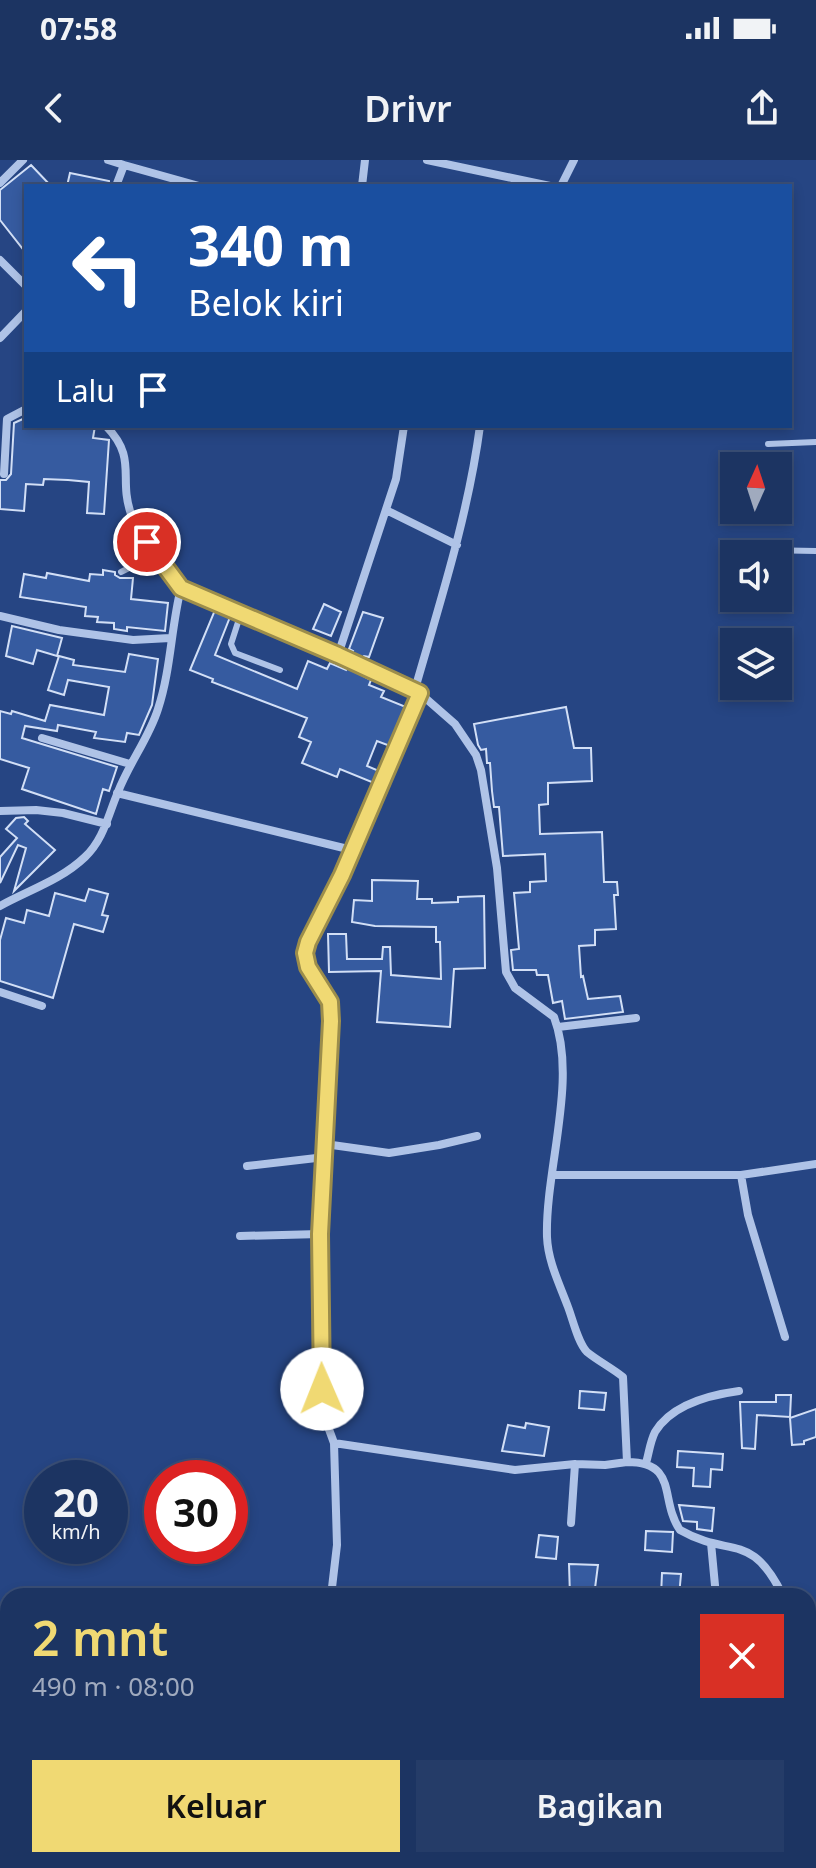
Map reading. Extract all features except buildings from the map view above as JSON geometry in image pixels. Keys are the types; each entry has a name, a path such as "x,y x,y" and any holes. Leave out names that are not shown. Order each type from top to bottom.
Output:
{"street":[{"path":"0,183 23,160"},
{"path":"108,160 192,184"},
{"path":"117,184 124,165 133,160"},
{"path":"362,184 365,160"},
{"path":"427,160 541,184"},
{"path":"562,184 574,160"},
{"path":"0,260 24,284"},
{"path":"0,338 24,313"},
{"path":"4,474 7,419 24,410"},
{"path":"108,428 120,442 126,459 125,492 137,529 181,588 417,691 455,724 476,755 492,826 506,972 515,988 554,1017 558,1027 563,1062 547,1239 552,1265 585,1351 623,1377 627,1462"},
{"path":"338,655 386,510 401,456 404,428"},
{"path":"332,1588 337,1545 334,1443 323,1413 320,1234 330,1002 313,976 305,953 313,928 334,893 417,691 457,545 480,428"},
{"path":"386,510 457,545"},
{"path":"0,906 59,877 85,858 99,841 130,764 158,711 181,588"},
{"path":"0,616 59,630 133,640 170,638"},
{"path":"42,738 130,764"},
{"path":"117,793 352,850"},
{"path":"0,811 63,813 107,824"},
{"path":"0,992 42,1006"},
{"path":"558,1027 636,1018"},
{"path":"325,1144 389,1153 477,1136"},
{"path":"247,1166 325,1157"},
{"path":"552,1175 741,1175 816,1164"},
{"path":"741,1175 752,1228 785,1337"},
{"path":"240,1236 320,1234"},
{"path":"646,1463 651,1441 662,1423 687,1405 713,1395 739,1391"},
{"path":"334,1443 515,1470 575,1464 646,1463 660,1472 680,1530 757,1556 771,1571 779,1588"},
{"path":"571,1523 575,1464"},
{"path":"711,1543 715,1588"}],"lane":[{"path":"768,444 816,442"},
{"path":"792,551 816,551"},
{"path":"121,572 157,554"},
{"path":"241,613 232,649 235,653 280,670"}],"route":[{"path":"147,542 181,588 420,693 334,893 313,928 305,953 308,967 330,1002 331,1021 320,1234 322,1389"}]}
